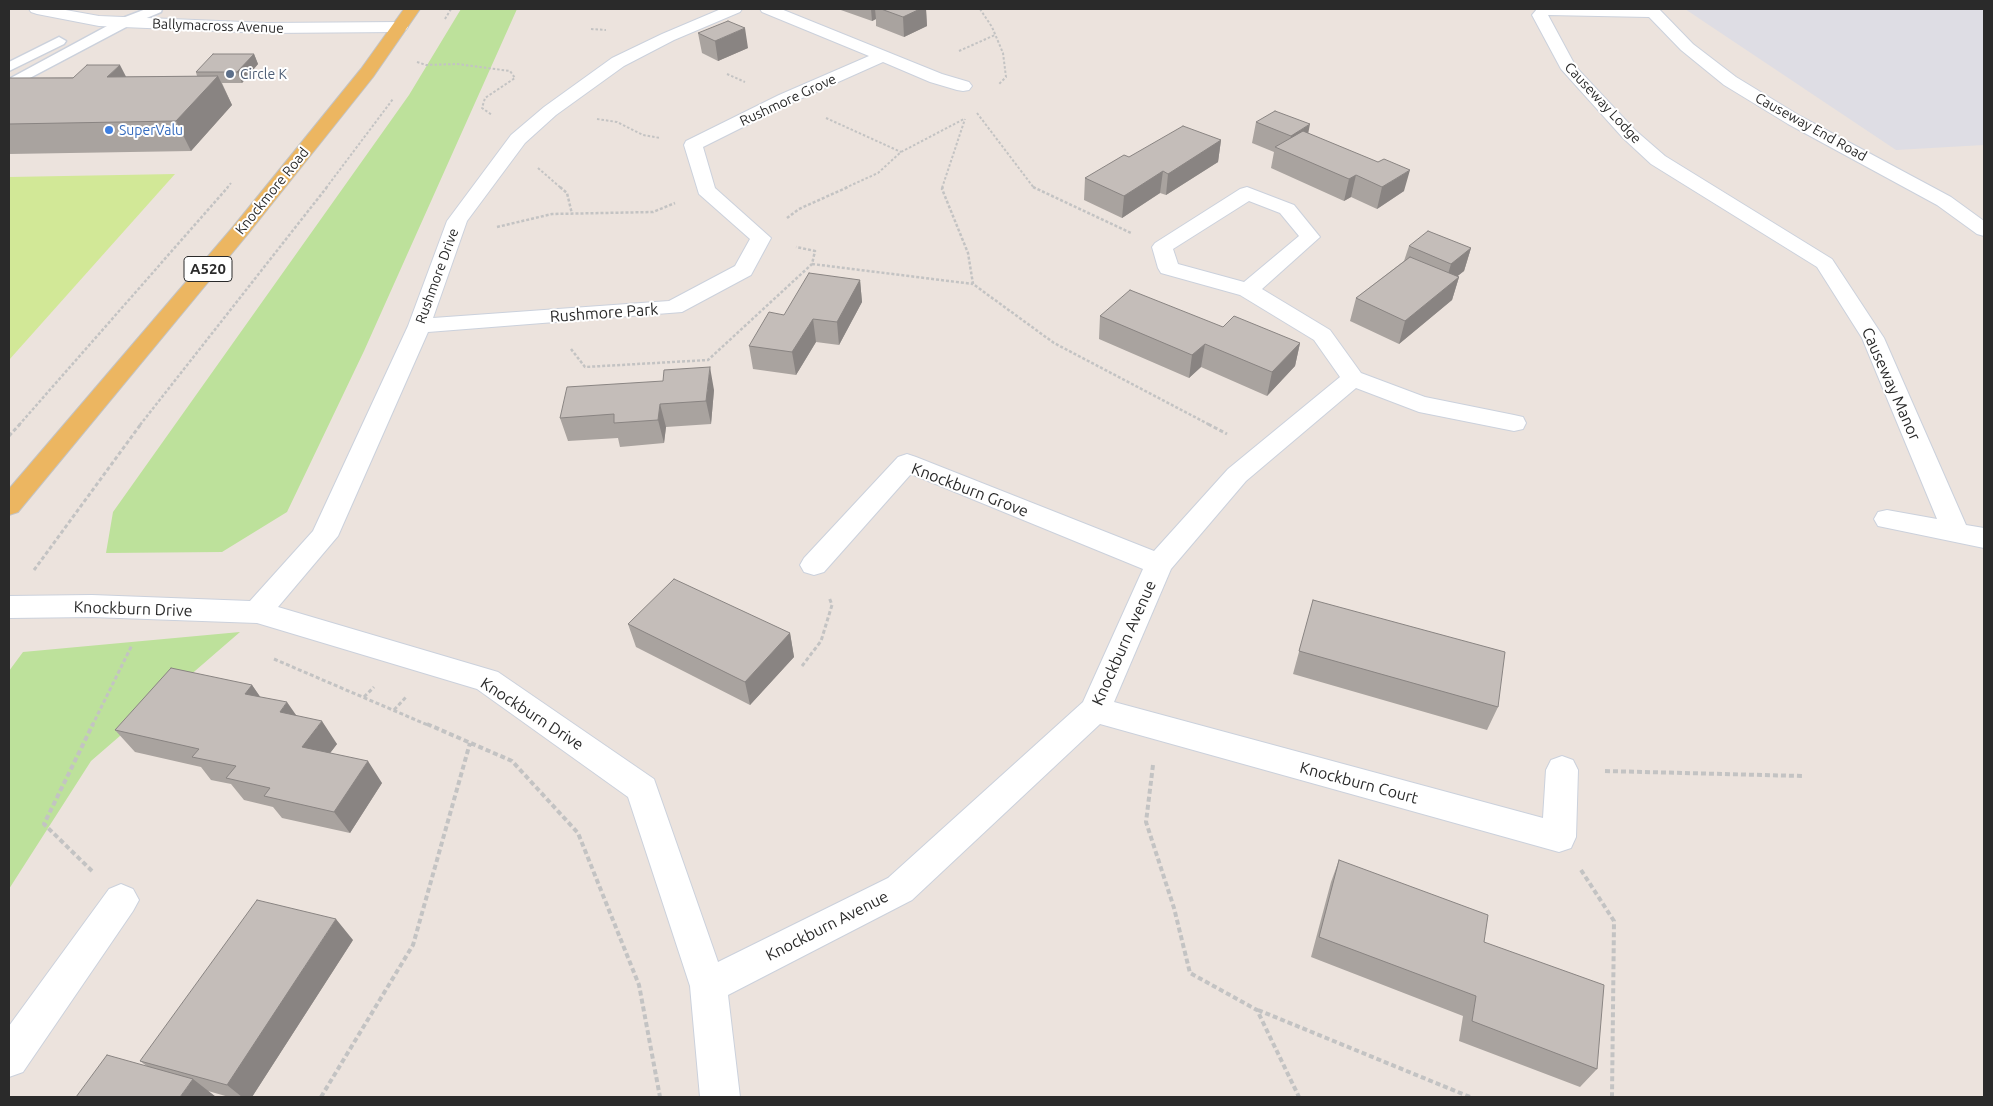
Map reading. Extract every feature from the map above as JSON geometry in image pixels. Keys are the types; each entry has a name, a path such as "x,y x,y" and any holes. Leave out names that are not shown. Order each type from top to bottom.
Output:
{"main road":[{"name":"Knockmore Road","path":"9,506 240,231 361,80 412,9"}],"street":[{"name":"Ballymacross Avenue","path":"37,9 99,21 267,28 400,27"},
{"name":"Rushmore Drive","path":"257,612 324,536 419,326 457,221 518,139 535,123 618,62 668,37 734,9"},
{"path":"768,9 936,78 963,86"},
{"name":"Causeway Lodge","path":"1650,10 1555,10 1543,11 1540,15 1569,69 1629,134 1658,160 1704,186"},
{"name":"Causeway End Road","path":"1650,10 1688,48 1730,82 1794,120 1944,201 1984,230"},
{"name":"Rushmore Grove","path":"706,190 693,146 785,99 883,56"},
{"name":"Causeway Manor","path":"1704,186 1825,264 1873,338 1956,532"},
{"path":"706,190 761,238"},
{"path":"1248,290 1310,237 1287,209 1246,193 1162,247 1169,268 1248,290 1322,335 1353,378 1419,404 1514,423"},
{"name":"Rushmore Park","path":"419,326 674,307 743,270 761,238"},
{"name":"Knockburn Avenue","path":"708,986 900,889 1095,710 1159,564 1237,475 1353,378"},
{"name":"Knockburn Grove","path":"814,565 907,464 1159,564"},
{"path":"1887,519 1984,538"},
{"name":"Knockburn Drive","path":"9,607 92,606 257,612 487,680 642,789 708,986 720,1097"},
{"name":"Knockburn Court","path":"1095,710 1559,837"},
{"path":"1559,837 1562,770"},
{"path":"9,1058 122,900"}],"lane":[{"path":"9,85 125,22 156,9"},
{"path":"9,66 99,21"}],"path":[{"path":"442,24 452,9"},
{"path":"761,238 799,209 878,173 901,152 965,119 1006,77 1003,52 992,27 980,9"},
{"path":"422,54 416,64 457,64 510,71 515,78 485,98 482,108 493,116 535,123"},
{"path":"963,86 974,110 1035,189 1162,247"},
{"path":"33,571 120,451 287,239 397,94"},
{"path":"785,99 901,152"},
{"path":"965,119 942,189 968,253 973,284"},
{"path":"636,131 643,135"},
{"path":"535,166 568,193 572,214"},
{"path":"9,436 235,178"},
{"path":"491,229 552,214 653,212 706,190"},
{"path":"812,264 973,284 1054,343 1263,453"},
{"path":"802,666 821,641 832,605 814,565"},
{"path":"122,900 44,824 150,609"},
{"path":"257,612 270,656 512,761 578,833 639,985 660,1097"},
{"path":"1158,728 1146,822 1174,908 1190,973 1257,1010 1470,1097"},
{"path":"320,1097 413,945 470,743"},
{"path":"1562,770 1802,776"},
{"path":"1559,837 1614,921 1612,1097"},
{"path":"1257,1010 1299,1097"}],"shaded area":[{"path":"1685,9 1984,9 1984,145 1896,150"}],"green space":[{"path":"461,9 517,9 364,351 287,512 222,552 106,553 113,512 409,95"},
{"path":"175,174 9,360 9,177"},
{"path":"240,632 91,761 9,889 9,671 23,652"}],"building":[{"path":"881,9 920,9 903,17"},
{"path":"728,21 745,28 715,41 698,33"},
{"path":"213,54 254,54 237,72 196,72"},
{"path":"87,65 120,65 107,77 218,76 176,121 9,124 9,78 73,78"},
{"path":"1275,111 1310,124 1291,136 1256,122"},
{"path":"1183,126 1221,140 1168,174 1163,171 1124,196 1085,178 1124,155 1129,157"},
{"path":"1303,131 1378,162 1384,159 1410,170 1382,187 1356,175 1349,179 1275,147"},
{"path":"1428,231 1471,248 1451,264 1409,246"},
{"path":"1410,257 1459,277 1405,321 1356,298"},
{"path":"809,273 860,280 837,322 813,319 792,352 749,346 769,312 784,315"},
{"path":"1130,290 1223,327 1234,316 1300,343 1272,372 1205,344 1192,355 1100,316"},
{"path":"710,367 706,401 660,404 658,420 614,423 614,414 560,418 567,387 663,381 664,370"},
{"path":"674,579 790,633 745,682 628,624"},
{"path":"1313,600 1505,652 1498,707 1299,651"},
{"path":"171,668 252,685 245,694 287,702 280,712 322,721 302,747 368,761 334,812 264,796 270,788 226,778 236,766 192,757 199,749 115,730"},
{"path":"1339,860 1488,915 1484,942 1604,985 1597,1069 1472,1021 1476,996 1319,937"},
{"path":"257,900 336,919 227,1085 140,1061"},
{"path":"107,1055 193,1079 180,1097 76,1097"}],"place":[{"name":"Circle K","path":"230,74"},
{"name":"SuperValu","path":"109,130"}]}
